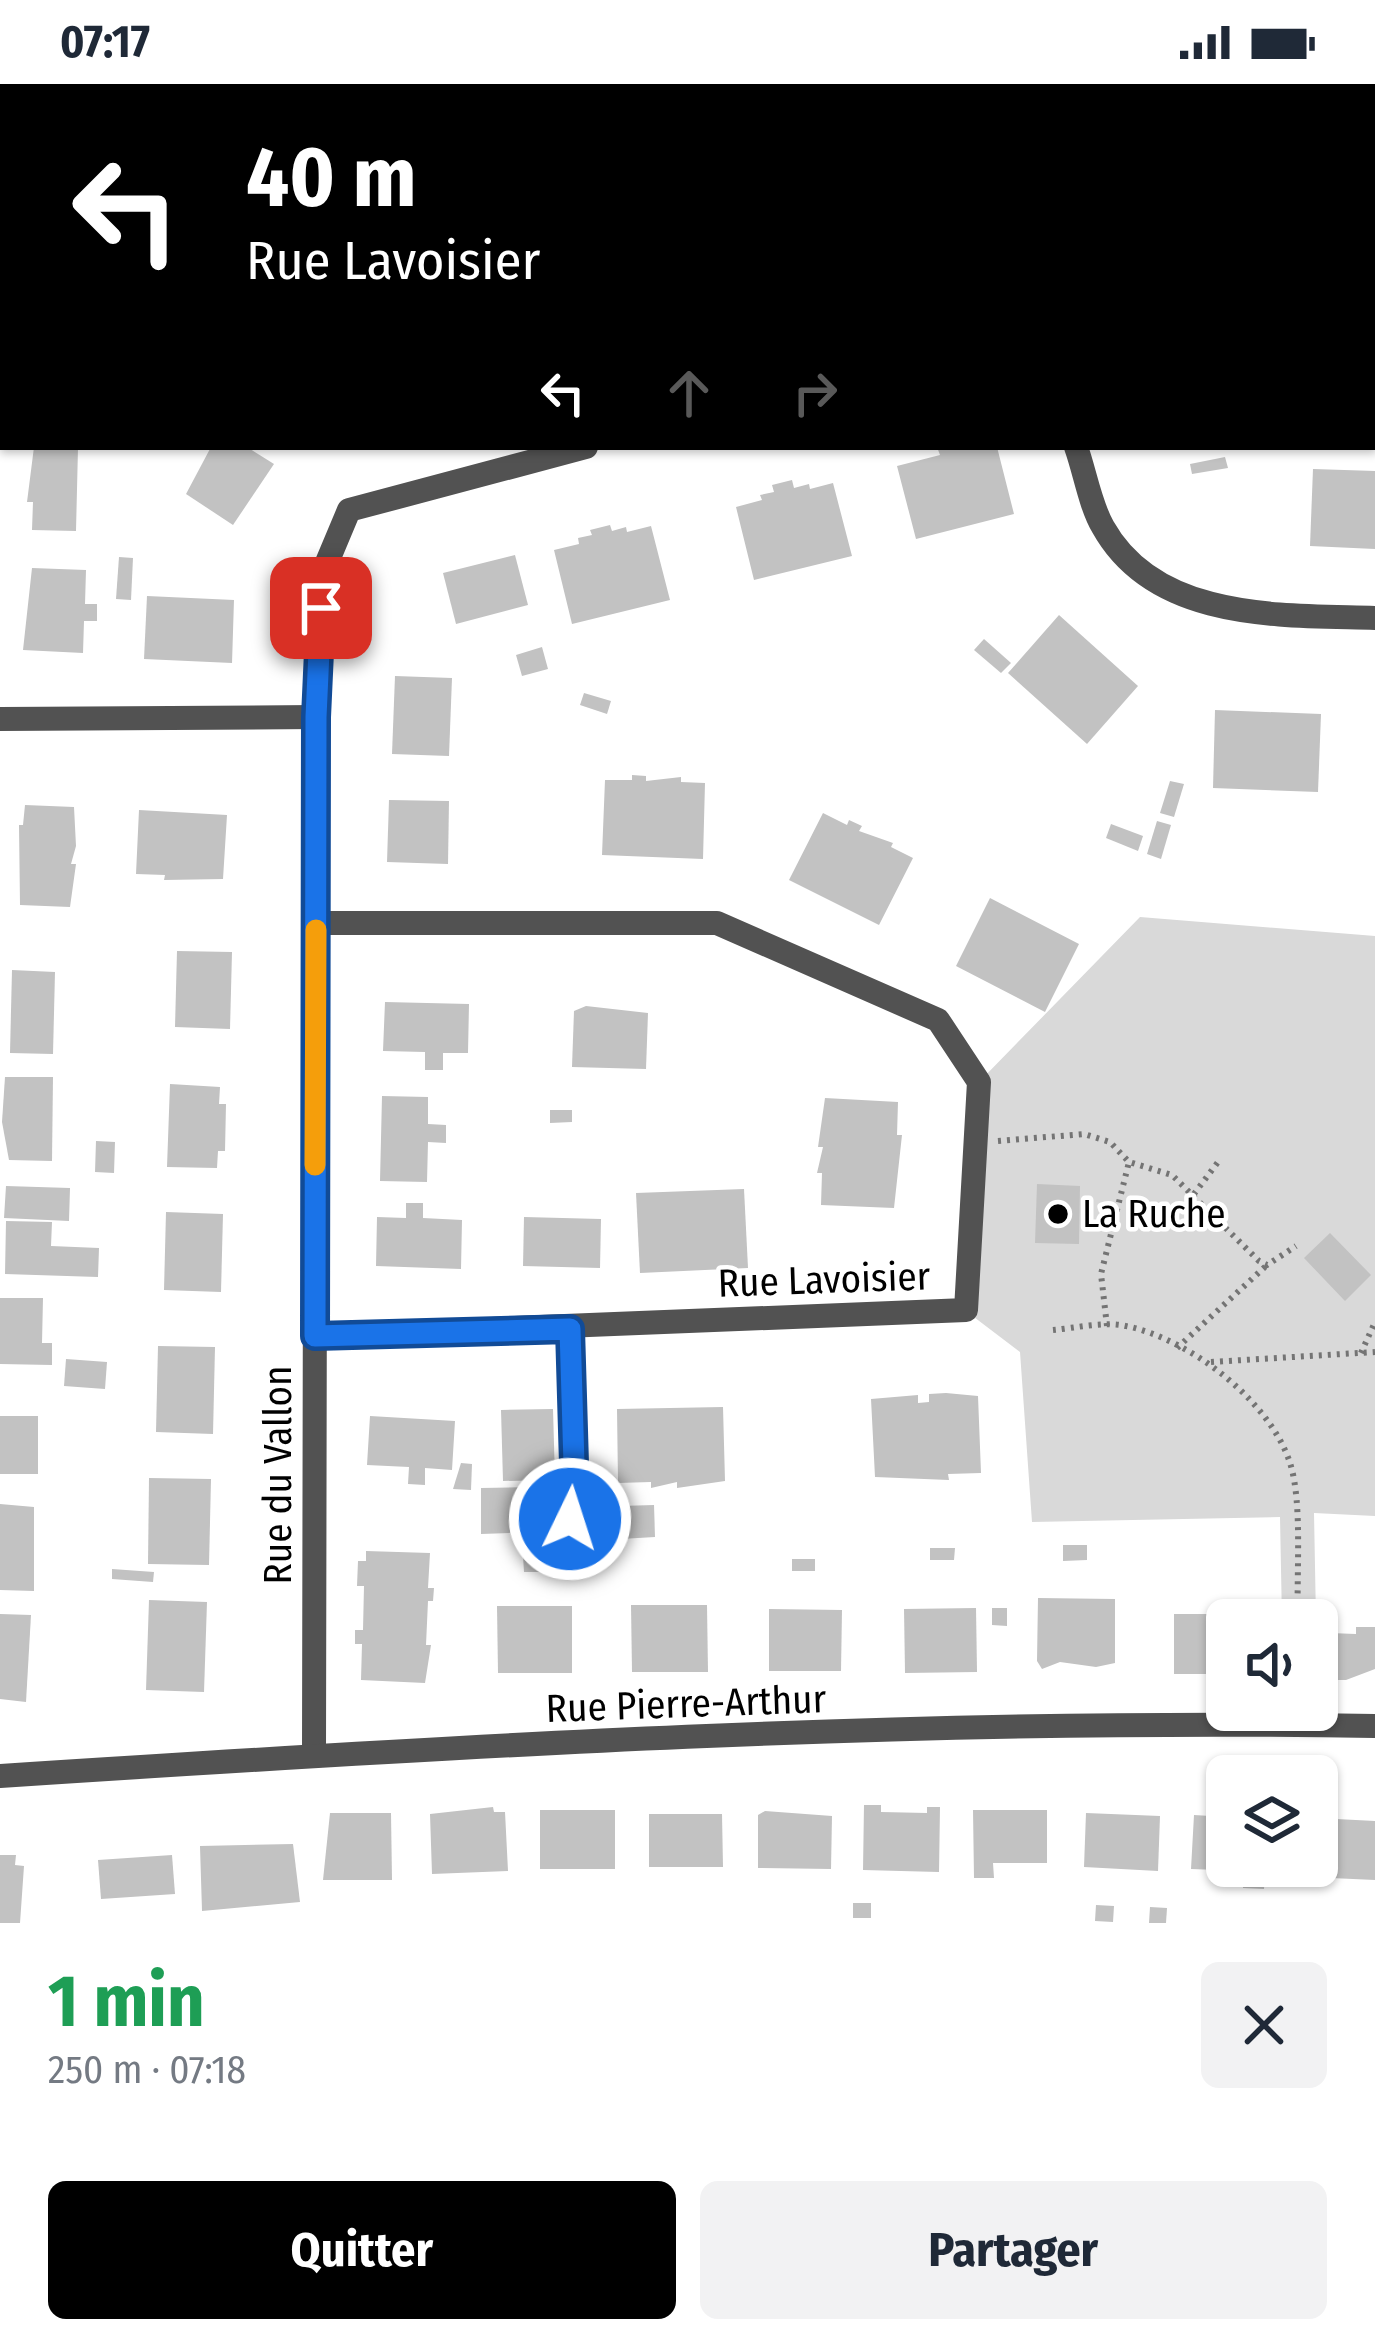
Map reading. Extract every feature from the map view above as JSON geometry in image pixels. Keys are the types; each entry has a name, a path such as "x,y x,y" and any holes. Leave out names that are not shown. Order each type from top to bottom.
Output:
{"street":[{"name":"Rue du Vallon","path":"314,1756 316,717 323,572 349,510 575,450"},
{"path":"1077,450 1103,528 1142,570 1182,596 1255,614 1375,618"},
{"path":"0,719 316,717"},
{"name":"Rue Lavoisier","path":"315,1336 966,1310 979,1082 938,1020 717,923 316,923"},
{"name":"Rue Pierre-Arthur","path":"0,1776 314,1756 1131,1722 1375,1726"}],"lane":[{"path":"570,1329 575,1498 570,1519"}],"path":[{"path":"975,1143 1084,1134 1110,1142 1129,1162 1172,1175 1267,1264"},
{"path":"1194,1194 1222,1158"},
{"path":"1107,1326 1101,1274 1129,1162"},
{"path":"1177,1348 1267,1264 1296,1246"},
{"path":"1361,1353 1375,1322"},
{"path":"1053,1330 1125,1325 1207,1362 1245,1394 1274,1429 1292,1466 1297,1599"},
{"path":"1207,1362 1375,1352"}],"shaded area":[{"path":"1140,917 1375,936 1375,1516 1314,1513 1316,1599 1282,1599 1280,1517 1032,1522 1020,1352 966,1311 979,1082"}],"building":[{"path":"34,450 78,450 76,531 32,530 33,502 27,502"},
{"path":"209,450 252,450 274,464 233,525 186,494"},
{"path":"938,450 998,450 1014,514 916,539 897,466 940,455"},
{"path":"1225,457 1228,468 1192,474 1190,464"},
{"path":"1313,469 1375,471 1375,549 1310,546"},
{"path":"792,480 794,488 833,483 852,556 754,580 736,507 762,500 760,495 774,492 772,485"},
{"path":"610,525 612,531 626,527 627,532 651,526 670,600 572,624 554,550 579,544 578,538 592,535 590,530"},
{"path":"515,555 528,605 456,624 443,573"},
{"path":"119,557 133,558 131,600 116,599"},
{"path":"32,568 86,570 85,604 97,604 97,621 84,621 83,653 23,650"},
{"path":"147,596 234,600 232,663 144,659"},
{"path":"1059,615 1138,686 1087,744 1008,673"},
{"path":"984,639 1011,663 1001,673 974,650"},
{"path":"542,647 548,669 522,676 516,655"},
{"path":"395,676 452,678 449,756 392,754"},
{"path":"584,693 611,701 607,714 580,705"},
{"path":"1215,710 1321,714 1318,792 1213,788"},
{"path":"632,775 646,776 646,781 681,777 681,782 705,783 703,859 602,855 605,780 632,780"},
{"path":"1170,781 1184,784 1174,817 1160,813"},
{"path":"389,800 449,801 448,864 387,862"},
{"path":"25,805 74,807 76,846 71,864 76,864 70,907 20,905 19,825 23,825"},
{"path":"139,810 227,815 223,879 164,880 165,875 136,874"},
{"path":"823,813 847,825 849,820 862,826 859,831 893,843 891,847 913,858 879,925 789,880"},
{"path":"1157,821 1171,825 1161,859 1147,854"},
{"path":"1111,824 1143,836 1138,851 1106,838"},
{"path":"990,898 1079,944 1045,1012 956,966"},
{"path":"177,951 232,952 230,1029 175,1027"},
{"path":"12,970 55,972 53,1054 10,1053"},
{"path":"385,1002 469,1004 468,1053 443,1053 443,1070 425,1070 425,1052 383,1051"},
{"path":"586,1006 648,1013 646,1069 572,1067 574,1011"},
{"path":"5,1077 53,1077 52,1161 9,1160 2,1122"},
{"path":"170,1084 220,1087 219,1104 226,1104 225,1151 218,1151 217,1168 167,1167"},
{"path":"382,1096 428,1097 428,1124 446,1125 446,1143 428,1142 427,1182 380,1181"},
{"path":"825,1098 898,1102 897,1135 902,1135 894,1208 821,1205 822,1173 817,1173"},
{"path":"550,1110 572,1110 572,1122 550,1123"},
{"path":"96,1141 115,1142 114,1173 95,1172"},
{"name":"La Ruche","path":"1037,1184 1080,1186 1079,1244 1035,1243"},
{"path":"6,1186 70,1188 69,1221 4,1218"},
{"path":"744,1189 748,1268 640,1273 636,1193"},
{"path":"406,1203 423,1203 423,1218 462,1220 461,1269 376,1266 377,1217 406,1218"},
{"path":"166,1212 223,1214 221,1292 164,1290"},
{"path":"524,1217 601,1219 600,1268 523,1266"},
{"path":"6,1221 52,1222 51,1246 99,1248 98,1277 5,1274"},
{"path":"1330,1233 1371,1275 1345,1301 1304,1258"},
{"path":"0,1298 43,1298 42,1343 52,1343 52,1365 0,1364"},
{"path":"158,1346 215,1347 213,1434 156,1432"},
{"path":"66,1359 107,1362 105,1389 64,1386"},
{"path":"929,1394 978,1396 981,1473 948,1474 949,1480 875,1477 871,1399 918,1395 918,1403 929,1402"},
{"path":"723,1407 725,1481 677,1488 677,1482 651,1488 651,1482 618,1483 617,1409"},
{"path":"553,1409 555,1480 503,1481 501,1410"},
{"path":"0,1416 38,1416 38,1474 0,1474"},
{"path":"370,1416 455,1421 452,1470 425,1468 425,1485 408,1484 409,1467 367,1465"},
{"path":"461,1463 472,1464 471,1490 453,1489"},
{"path":"149,1478 211,1479 209,1565 148,1564"},
{"path":"534,1487 534,1521 510,1521 510,1533 481,1534 481,1488"},
{"path":"0,1504 34,1507 34,1591 0,1590"},
{"path":"654,1505 655,1537 621,1539 620,1506"},
{"path":"1063,1545 1087,1545 1087,1560 1063,1561"},
{"path":"930,1548 955,1548 954,1560 930,1560"},
{"path":"366,1551 430,1553 428,1588 434,1588 433,1601 428,1601 426,1645 431,1645 425,1683 361,1680 362,1644 355,1644 355,1630 363,1630 364,1586 357,1586 358,1561 366,1561"},
{"path":"523,1556 547,1556 547,1572 524,1572"},
{"path":"792,1559 815,1559 815,1571 792,1571"},
{"path":"112,1569 154,1572 153,1582 112,1579"},
{"path":"1038,1598 1115,1599 1115,1663 1096,1667 1060,1662 1042,1669 1037,1661"},
{"path":"149,1600 207,1602 204,1692 146,1690"},
{"path":"631,1605 707,1605 708,1672 632,1672"},
{"path":"497,1606 572,1606 572,1673 498,1673"},
{"path":"976,1608 977,1672 905,1673 904,1609"},
{"path":"992,1608 1007,1608 1007,1626 992,1625"},
{"path":"769,1609 842,1610 841,1671 769,1671"},
{"path":"0,1614 31,1615 26,1702 0,1699"},
{"path":"1174,1614 1206,1614 1206,1674 1174,1674"},
{"path":"1356,1627 1375,1627 1375,1669 1338,1680 1338,1633 1356,1634"},
{"path":"864,1805 881,1805 881,1812 927,1813 927,1807 940,1807 939,1872 863,1870"},
{"path":"493,1807 494,1812 505,1812 508,1871 432,1874 430,1814"},
{"path":"540,1810 615,1810 615,1869 540,1869"},
{"path":"973,1810 1047,1810 1047,1863 993,1863 994,1878 974,1878"},
{"path":"765,1811 832,1816 831,1869 758,1868 758,1815"},
{"path":"330,1813 391,1813 392,1880 323,1880"},
{"path":"1086,1813 1160,1816 1158,1871 1084,1867"},
{"path":"649,1814 722,1814 723,1867 649,1867"},
{"path":"1194,1815 1206,1816 1206,1870 1191,1869"},
{"path":"1338,1819 1375,1821 1375,1880 1338,1878"},
{"path":"293,1844 300,1902 202,1911 200,1846"},
{"path":"0,1855 16,1855 15,1865 24,1866 20,1923 0,1923"},
{"path":"172,1855 175,1894 101,1899 98,1860"},
{"path":"853,1903 871,1903 871,1918 853,1918"},
{"path":"1096,1905 1114,1906 1113,1922 1095,1921"},
{"path":"1150,1907 1167,1908 1166,1923 1149,1923"}],"slow traffic":[{"path":"315,1165 316,930"}],"place":[{"name":"La Ruche","path":"1058,1214"}],"route":[{"path":"321,608 316,717 315,1336 570,1329 575,1498 570,1519"}]}
